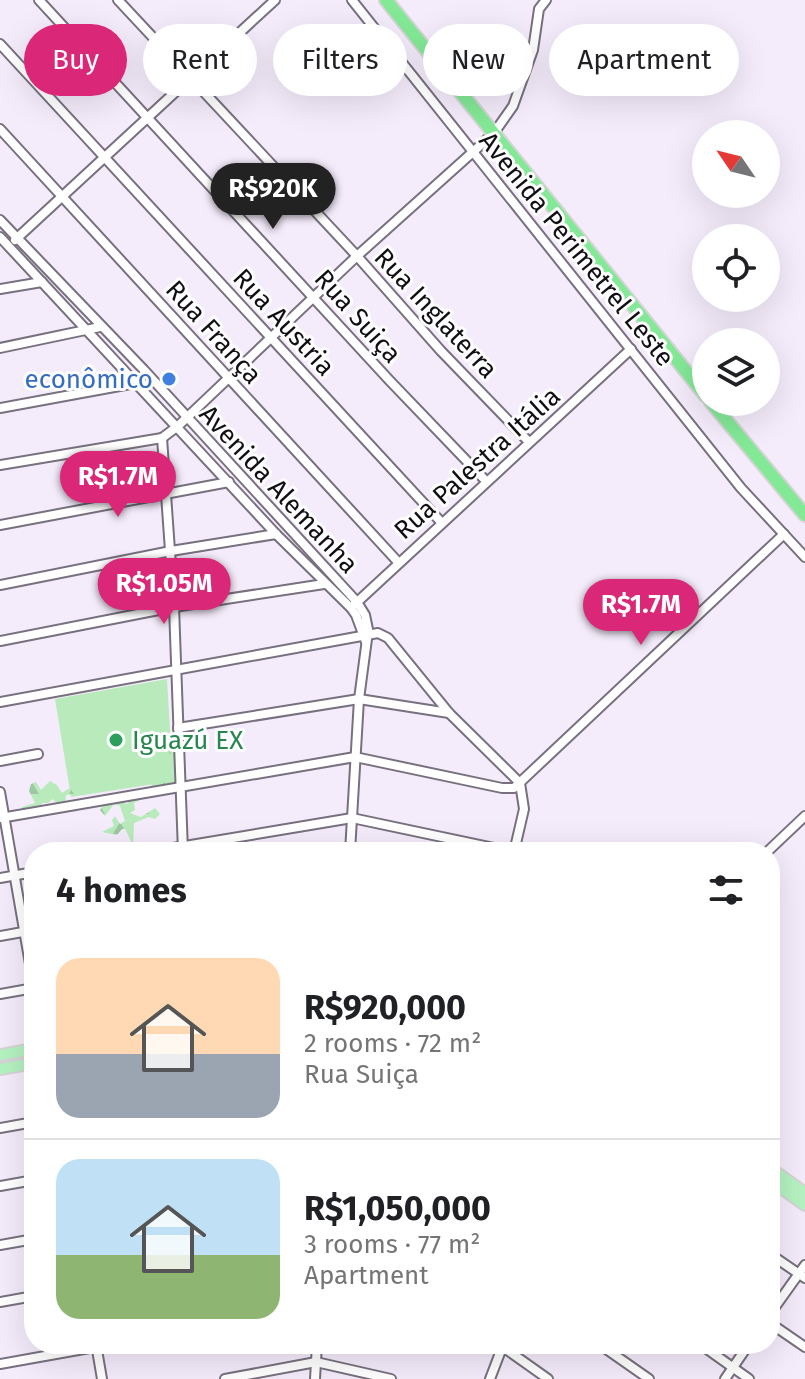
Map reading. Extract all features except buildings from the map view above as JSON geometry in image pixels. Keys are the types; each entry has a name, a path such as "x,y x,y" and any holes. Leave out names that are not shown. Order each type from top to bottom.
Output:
{"highway":[{"path":"386,0 692,379"},
{"path":"723,416 805,515"}],"main road":[{"path":"0,1055 24,1051"},
{"path":"0,1069 24,1065"},
{"path":"780,1175 805,1193"},
{"path":"780,1187 805,1205"}],"street":[{"name":"Rua Suiça","path":"39,0 486,481"},
{"name":"Rua Inglaterra","path":"118,0 143,26"},
{"path":"249,24 275,0"},
{"name":"Avenida Perimetrel Leste","path":"352,0 741,488 805,557"},
{"path":"0,465 162,438 178,426 508,117 533,50 539,9 546,0"},
{"name":"Rua Austria","path":"0,44 441,522"},
{"path":"8,246 171,96"},
{"name":"Rua Inglaterra","path":"208,96 441,351 529,442"},
{"name":"Rua França","path":"0,129 398,562"},
{"name":"Avenida Alemanha","path":"0,220 144,370 354,605 366,637"},
{"name":"Avenida Alemanha","path":"0,237 324,584 354,605"},
{"path":"0,289 42,282"},
{"path":"0,348 100,327"},
{"name":"Rua Palestra Itália","path":"354,605 631,349"},
{"path":"0,408 136,383"},
{"path":"162,438 174,607 183,842"},
{"path":"0,525 229,482"},
{"path":"0,585 276,534"},
{"path":"2,817 355,757 514,788 784,534"},
{"path":"0,641 174,607 324,584"},
{"path":"0,702 378,633 388,638 449,713 520,783 524,809 516,842"},
{"path":"351,842 366,637"},
{"path":"178,728 359,699 449,713"},
{"path":"0,761 38,754"},
{"path":"0,792 2,817 24,912"},
{"path":"778,842 805,816"},
{"path":"221,842 352,818 466,842"},
{"path":"0,878 24,874"},
{"path":"0,936 24,932"},
{"path":"0,994 24,989"},
{"path":"0,1128 24,1124"},
{"path":"0,1186 24,1182"},
{"path":"0,1245 24,1241"},
{"path":"780,1261 802,1276"},
{"path":"780,1302 802,1276 805,1265"},
{"path":"0,1302 24,1298"},
{"path":"780,1330 805,1347"},
{"path":"0,1364 53,1354"},
{"path":"97,1354 102,1379"},
{"path":"315,1379 316,1354"},
{"path":"490,1379 500,1354"},
{"path":"515,1354 548,1379"},
{"path":"613,1354 649,1379"},
{"path":"714,1354 749,1379"},
{"path":"725,1379 742,1354"},
{"path":"225,1379 316,1362 391,1379"}],"green space":[{"name":"Iguazú EX","path":"167,679 173,781 71,797 55,699"},
{"path":"170,741 176,755 177,783 171,784 166,794 157,794 150,783 154,777 162,776 157,759 160,755 169,754"},
{"path":"50,781 62,793 70,788 74,794 66,795 65,804 58,806 53,799 42,803 41,810 21,811 22,807 35,803 29,791 31,784 36,782 41,790"},
{"path":"131,798 140,800 134,803 135,810 130,813 141,817 155,808 160,814 155,819 149,817 134,823 133,842 130,842 125,829 117,835 102,832 114,826 112,820 115,816 120,824 125,821 120,806 114,804 105,816 100,810 103,806 117,800 127,804"}],"place":[{"name":"econômico","path":"169,379"},
{"name":"Iguazú EX","path":"116,740"}]}
